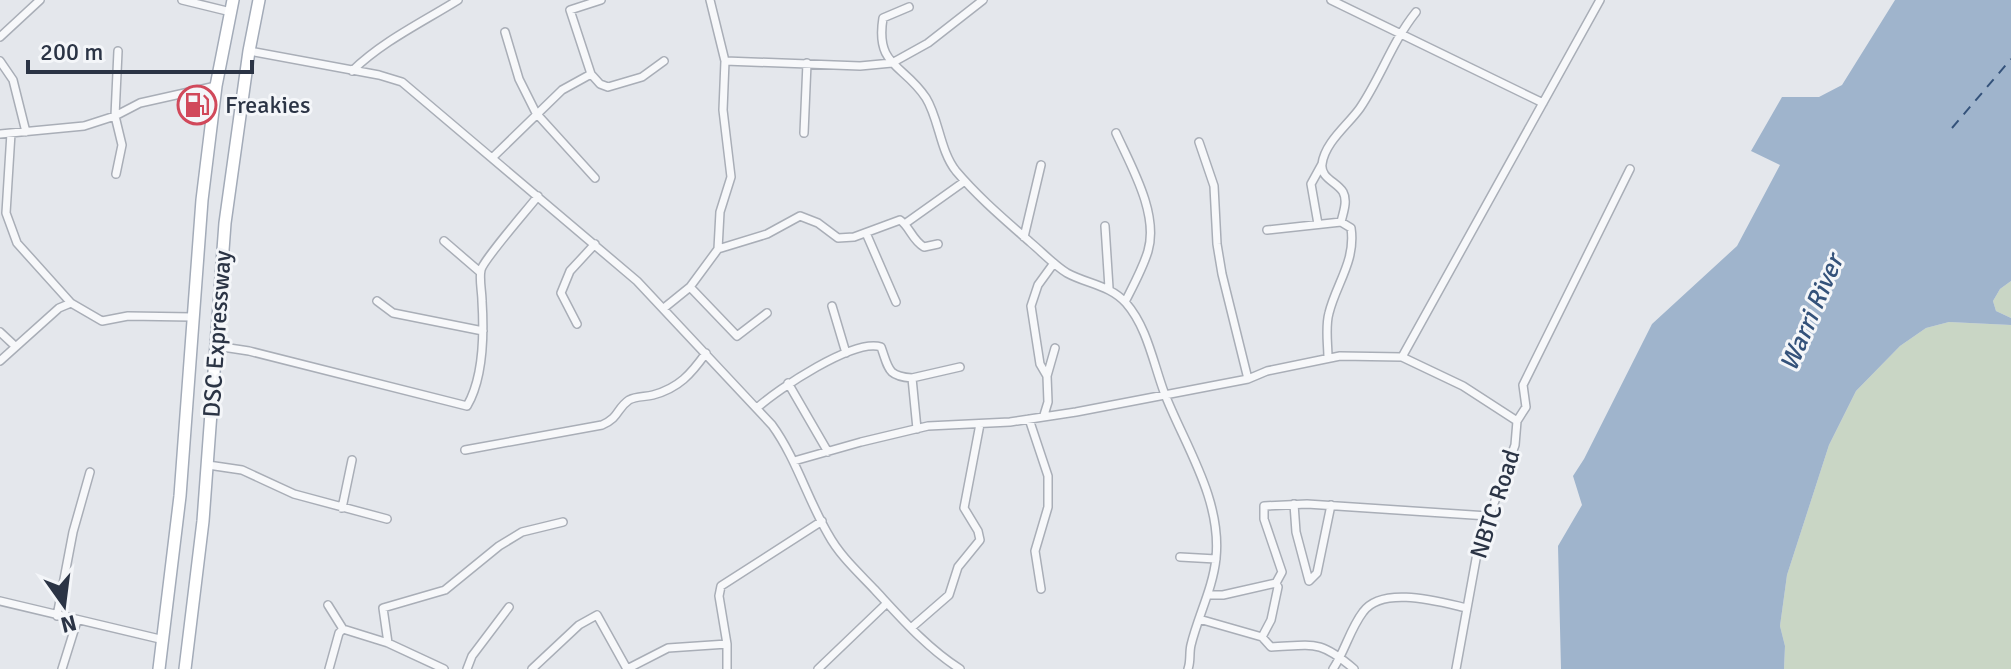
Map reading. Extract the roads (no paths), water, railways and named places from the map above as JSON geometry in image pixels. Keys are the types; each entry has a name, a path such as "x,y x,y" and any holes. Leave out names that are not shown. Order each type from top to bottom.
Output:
{"main road":[{"name":"DSC Expressway","path":"185,669 208,465 225,223 259,0"},
{"name":"DSC Expressway","path":"159,669 183,469 202,200 216,86 232,6"}],"street":[{"path":"0,37 40,0"},
{"path":"182,0 232,6"},
{"path":"352,71 394,36 458,0"},
{"path":"601,0 570,10 591,74 600,84 608,87 642,77 664,61"},
{"path":"664,308 690,287 718,249 720,212 731,177 723,110 725,61 710,0"},
{"path":"725,61 860,66 892,63 928,43 974,3 983,0"},
{"path":"1332,0 1543,103"},
{"path":"794,461 917,429 1076,412 1248,379 1267,371 1328,358 1402,357 1600,0"},
{"path":"909,7 883,18 884,54 910,78 927,100 952,166 981,199 1054,263 1068,273 1109,288 1125,302 1140,323 1207,495 1216,533 1216,559 1208,595 1191,644 1188,669"},
{"path":"1318,224 1311,184 1332,142 1361,107 1399,33 1416,12"},
{"path":"505,32 519,79 536,113 595,178"},
{"path":"116,174 122,145 115,116 118,51"},
{"path":"249,51 402,82 595,244 664,308 757,408 786,444 841,554 941,657 960,669"},
{"path":"0,61 13,80 26,132"},
{"path":"804,133 807,63"},
{"path":"492,158 562,90 591,74"},
{"path":"0,134 84,126 115,116 140,103 216,86"},
{"path":"11,133 6,213 17,243 71,303 102,321 128,316 192,317"},
{"path":"1116,133 1145,197 1149,216 1149,249 1125,302"},
{"path":"1199,142 1212,174 1222,274 1248,379"},
{"path":"1322,164 1324,175 1343,192 1345,202 1341,222"},
{"path":"1024,237 1041,165"},
{"path":"1517,421 1526,407 1523,385 1630,169"},
{"path":"906,223 965,181"},
{"path":"216,346 249,351 467,406 478,369 483,331 480,272 489,256 538,196"},
{"path":"718,249 767,234 800,216 818,223 838,238 866,233 900,220 906,223 924,247 938,244"},
{"path":"1267,230 1341,222 1354,227 1349,263 1328,315 1328,358"},
{"path":"1105,226 1109,288"},
{"path":"866,233 896,302"},
{"path":"444,241 480,272"},
{"path":"577,324 561,293 570,271 595,244"},
{"path":"1047,376 1040,364 1031,306 1038,285 1054,263"},
{"path":"690,287 737,336 767,313"},
{"path":"377,301 393,313 483,331"},
{"path":"0,361 59,308 71,303"},
{"path":"832,306 846,353"},
{"path":"0,332 15,346"},
{"path":"757,408 788,383 846,353 877,345 881,347 896,377 912,378 960,367"},
{"path":"1044,415 1048,402 1047,376 1055,348"},
{"path":"465,450 602,425 614,420 625,403 634,398 666,392 680,385 706,353"},
{"name":"NBTC Road","path":"1402,357 1463,386 1517,421 1515,445 1478,548 1456,669"},
{"path":"912,378 917,429"},
{"path":"788,383 828,452"},
{"path":"1029,419 1048,476 1048,507 1035,551 1041,589"},
{"path":"911,628 949,595 958,567 980,540 964,508 980,424"},
{"path":"342,508 352,460"},
{"path":"208,465 242,470 294,494 387,519"},
{"path":"57,616 73,532 90,472"},
{"path":"1294,504 1296,532 1309,581 1317,573 1331,505"},
{"path":"1262,637 1271,620 1278,587 1276,583 1282,572 1264,519 1264,506 1331,505 1488,516"},
{"path":"727,669 727,644 719,596 721,586 822,521"},
{"path":"388,643 383,608 445,590 499,546 522,532 563,522"},
{"path":"1180,557 1216,559"},
{"path":"1208,595 1223,595 1276,583"},
{"path":"1333,669 1364,610 1377,602 1415,597 1467,608"},
{"path":"0,601 164,640"},
{"path":"818,669 887,603"},
{"path":"328,605 343,629 388,643 444,669"},
{"path":"467,669 472,656 509,607"},
{"path":"532,669 579,625 597,615 627,669 668,648 727,644"},
{"path":"1199,619 1262,637 1271,647 1310,644 1334,652 1354,669"},
{"path":"62,669 77,621"},
{"path":"329,669 339,633 343,629"}],"water":[{"name":"Warri River","path":"1895,0 2011,0 2011,281 2000,289 1993,301 1996,311 2011,318 2011,325 1949,322 1926,328 1900,346 1856,391 1829,445 1787,575 1780,626 1785,646 1784,669 1561,669 1558,546 1582,505 1573,476 1652,324 1737,246 1780,165 1751,151 1782,97 1819,97 1842,85"}],"place":[{"name":"Freakies","path":"197,105"}]}
